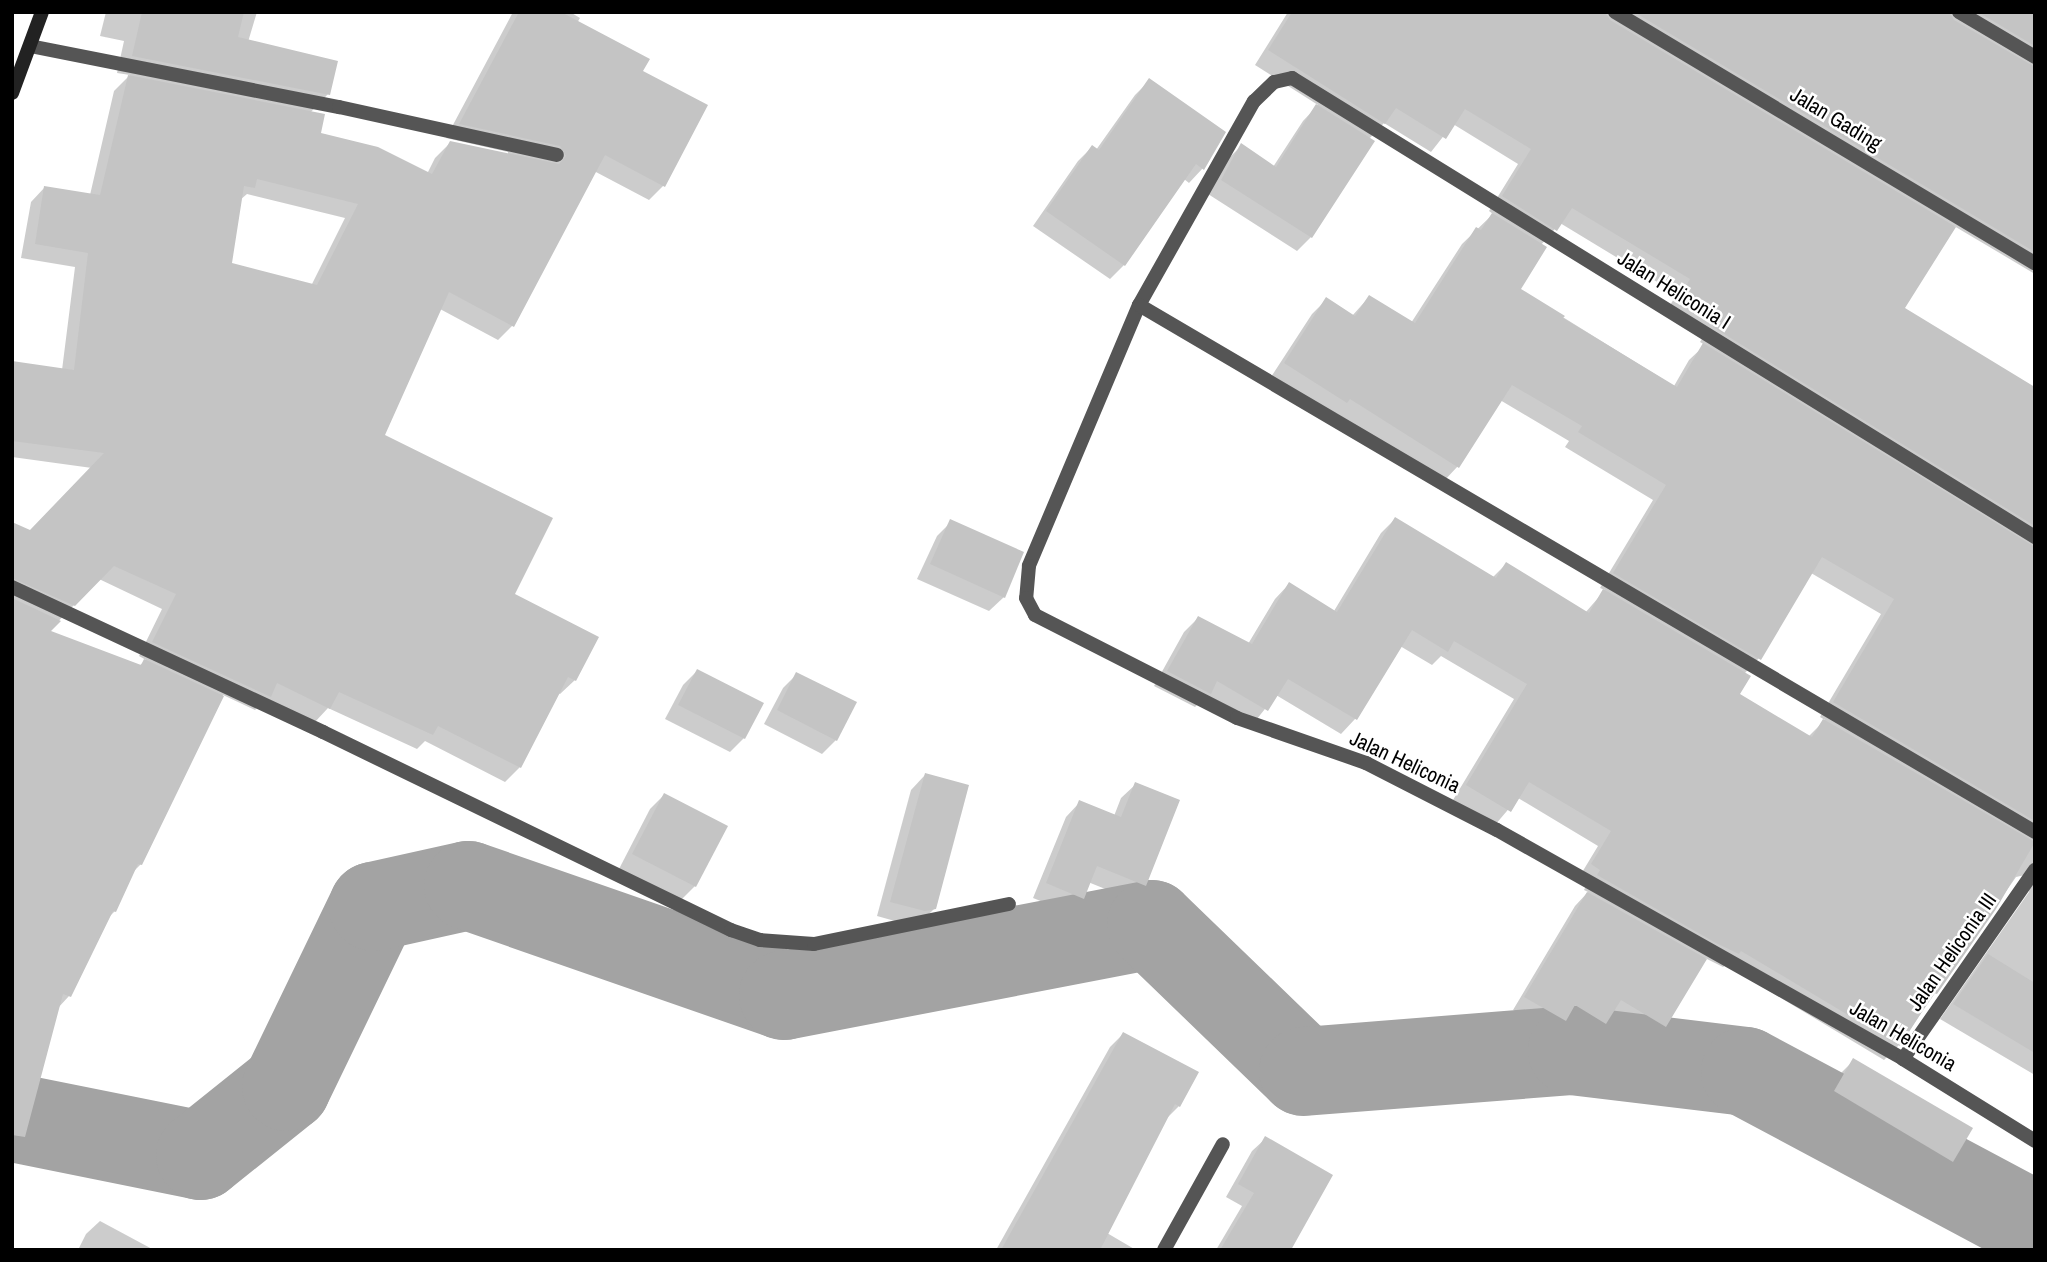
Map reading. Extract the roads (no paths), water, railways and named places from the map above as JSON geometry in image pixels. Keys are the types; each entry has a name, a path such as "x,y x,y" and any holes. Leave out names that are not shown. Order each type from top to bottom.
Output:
{"street":[{"path":"12,93 43,12"},
{"name":"Jalan Gading","path":"1615,12 2035,263"},
{"path":"1959,12 2035,57"},
{"path":"30,46 339,107 557,155"},
{"name":"Jalan Heliconia","path":"1292,78 1273,82 1254,101 1139,305 1029,566 1026,598 1035,614 1237,718 1366,763 1497,830 1903,1059 2035,1140"},
{"name":"Jalan Heliconia I","path":"1292,78 2035,537"},
{"path":"1139,305 2035,832"},
{"path":"12,587 323,732 731,930 760,940 814,944 1009,904"},
{"name":"Jalan Heliconia III","path":"1903,1059 2035,870"},
{"path":"1164,1250 1223,1144"}],"waterway":[{"path":"12,1117 200,1155 286,1086 373,906 468,885 783,995 1151,924 1303,1071 1572,1050 1745,1071 2035,1226"}]}
